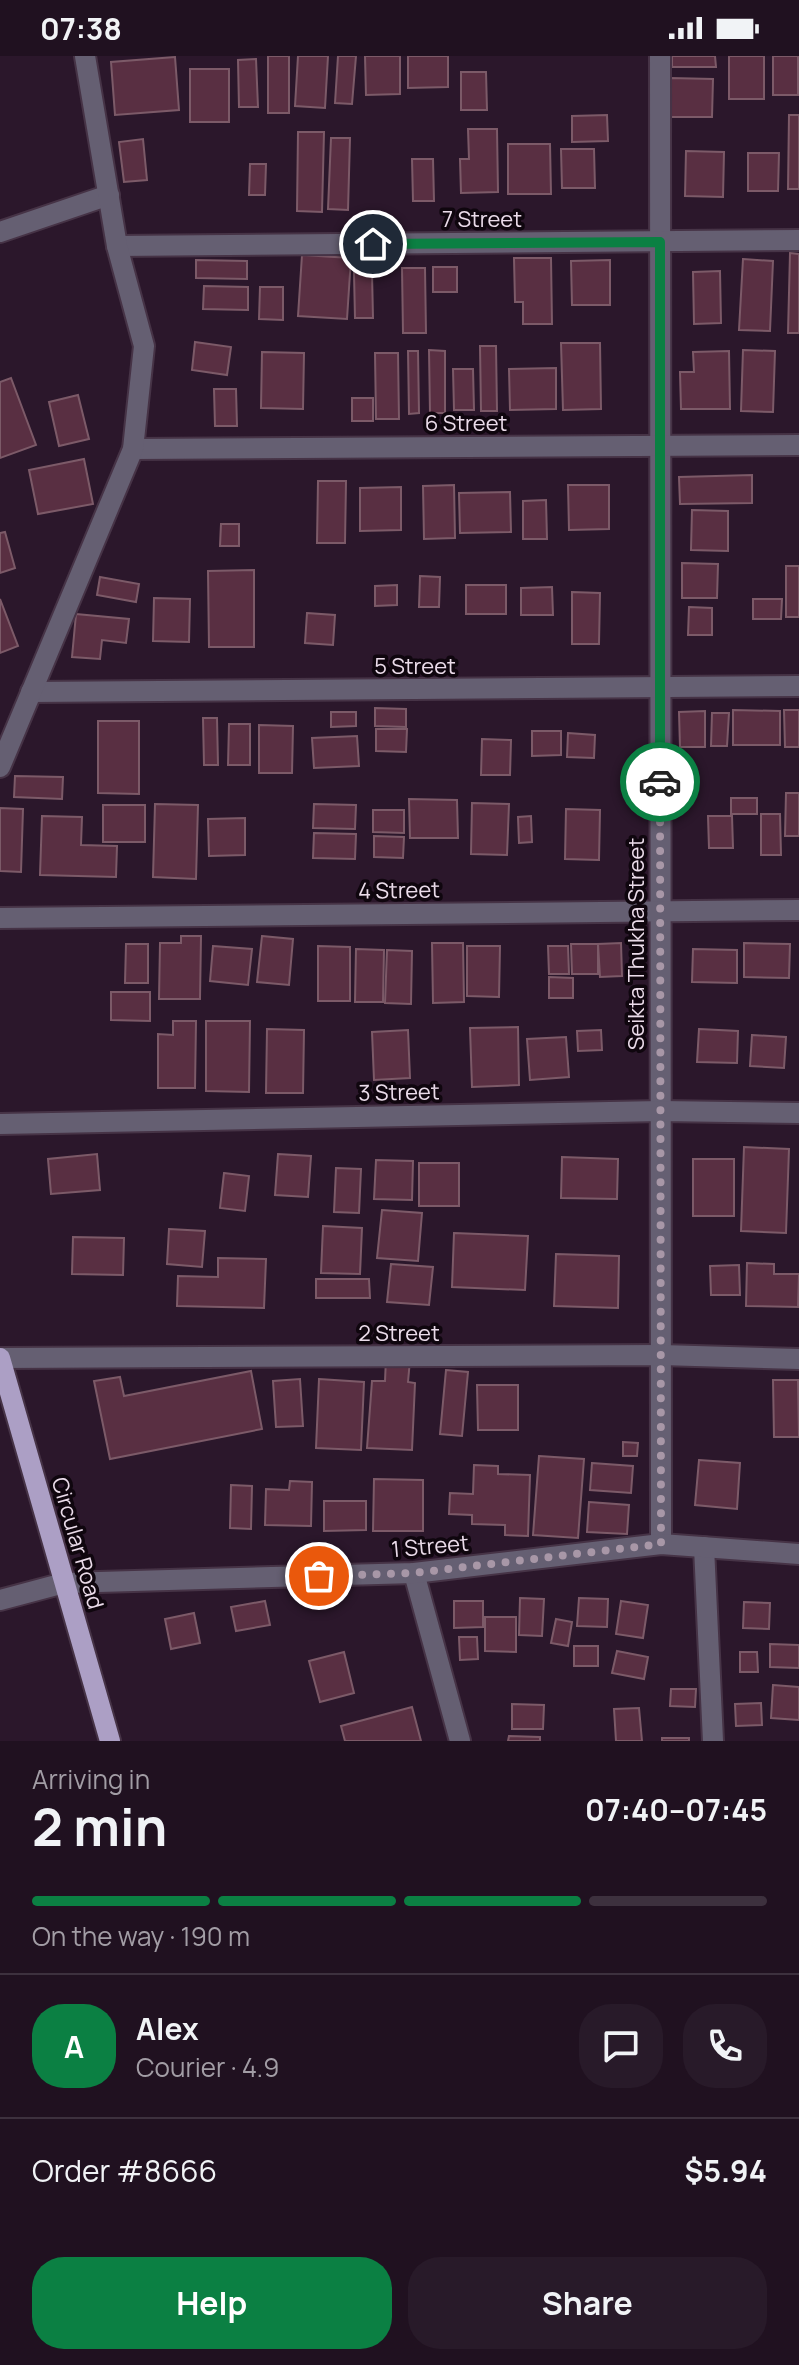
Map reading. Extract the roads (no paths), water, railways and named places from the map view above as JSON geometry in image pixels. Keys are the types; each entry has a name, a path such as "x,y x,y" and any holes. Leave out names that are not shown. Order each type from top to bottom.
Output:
{"main road":[{"name":"Circular Road","path":"0,1358 110,1741"}],"street":[{"path":"0,767 133,449 144,346 117,246 85,56"},
{"name":"Seikta Thukha Street","path":"660,56 661,1544"},
{"path":"0,232 109,195"},
{"name":"7 Street","path":"117,246 799,240"},
{"name":"6 Street","path":"133,449 799,445"},
{"name":"5 Street","path":"31,692 799,686"},
{"name":"4 Street","path":"0,918 799,910"},
{"name":"3 Street","path":"0,1124 661,1111 799,1113"},
{"name":"2 Street","path":"0,1358 661,1355 799,1359"},
{"name":"1 Street","path":"64,1583 414,1573 661,1544 799,1554"},
{"path":"704,1547 713,1741"},
{"path":"414,1573 460,1741"},
{"path":"0,1600 64,1583"}]}
